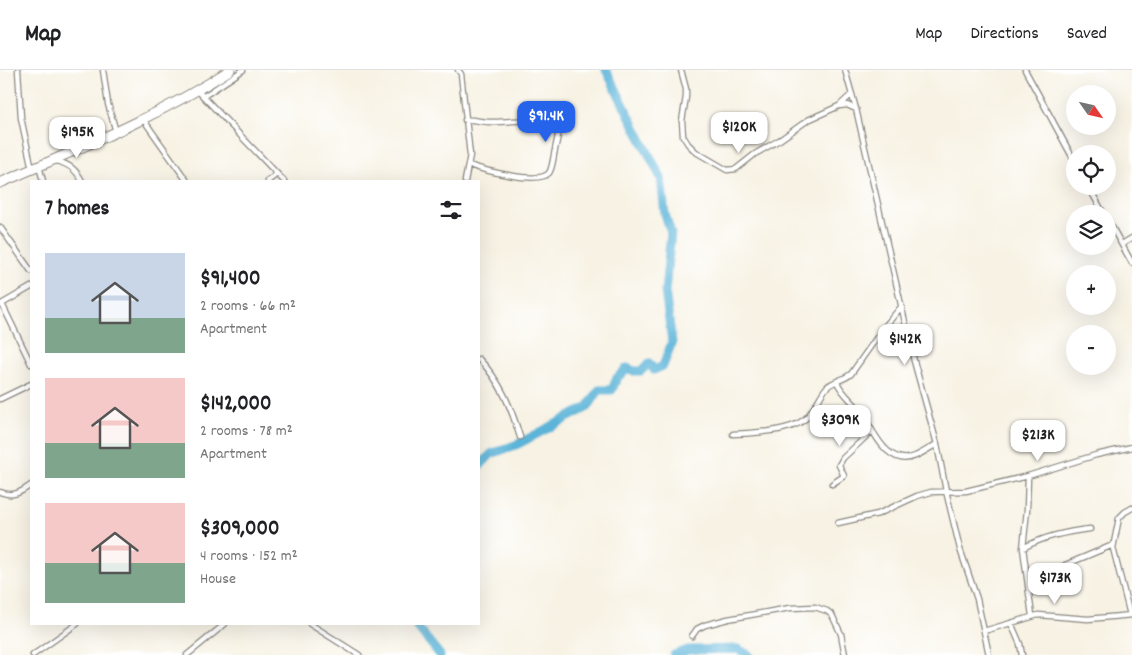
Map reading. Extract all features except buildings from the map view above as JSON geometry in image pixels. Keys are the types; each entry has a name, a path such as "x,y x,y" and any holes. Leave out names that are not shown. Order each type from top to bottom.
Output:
{"highway":[{"path":"0,182 36,168 201,94 230,70"}],"street":[{"path":"18,70 21,118 36,168 42,180"},
{"path":"103,70 108,104 116,132"},
{"path":"243,70 201,94 283,180"},
{"path":"458,70 461,74 469,165 465,180"},
{"path":"681,70 686,88 682,121 683,136 696,152 727,170 736,169 754,154 808,120 839,106 852,94"},
{"path":"846,70 914,361 937,444 960,549 977,599 989,655"},
{"path":"1025,70 1066,145"},
{"path":"839,106 856,109"},
{"path":"143,119 185,180"},
{"path":"465,120 486,122 538,121 556,124 559,131 552,166 547,174 542,176 517,177 469,165"},
{"path":"52,160 67,163 79,174 82,180"},
{"path":"269,180 277,174"},
{"path":"0,227 30,270"},
{"path":"1116,234 1132,263"},
{"path":"1122,244 1132,238"},
{"path":"30,287 1,304 30,362"},
{"path":"733,434 761,432 800,422 806,418 827,387 845,379 851,374 901,307"},
{"path":"480,360 504,393 520,437"},
{"path":"837,382 844,394 863,414 882,445 897,457 902,459 915,455 937,444"},
{"path":"0,399 30,384"},
{"path":"832,484 844,476 839,466 843,458 872,431"},
{"path":"838,523 878,514 917,496 946,491 966,491 1132,447"},
{"path":"1028,476 1024,548 1032,616"},
{"path":"0,492 13,495 20,493 30,486"},
{"path":"984,631 1032,616 1047,614 1088,619 1131,615 1113,545 1120,518 1132,508"},
{"path":"1024,548 1038,539 1050,535 1090,529"},
{"path":"1065,565 1113,545"},
{"path":"692,636 705,625 728,619 790,608 815,607 832,615 841,634 845,655"},
{"path":"1011,623 1020,644 1022,655"},
{"path":"33,655 75,625"},
{"path":"187,655 224,625"},
{"path":"312,625 359,655"}],"waterway":[{"path":"480,466 491,454 518,444 588,407 599,390 612,390 617,378 627,368 641,371 649,363 654,370 663,366 672,342 665,291 671,233 665,214 661,178 606,70"},
{"path":"416,625 440,655"},
{"path":"674,655 688,650 738,649 749,655"}]}
